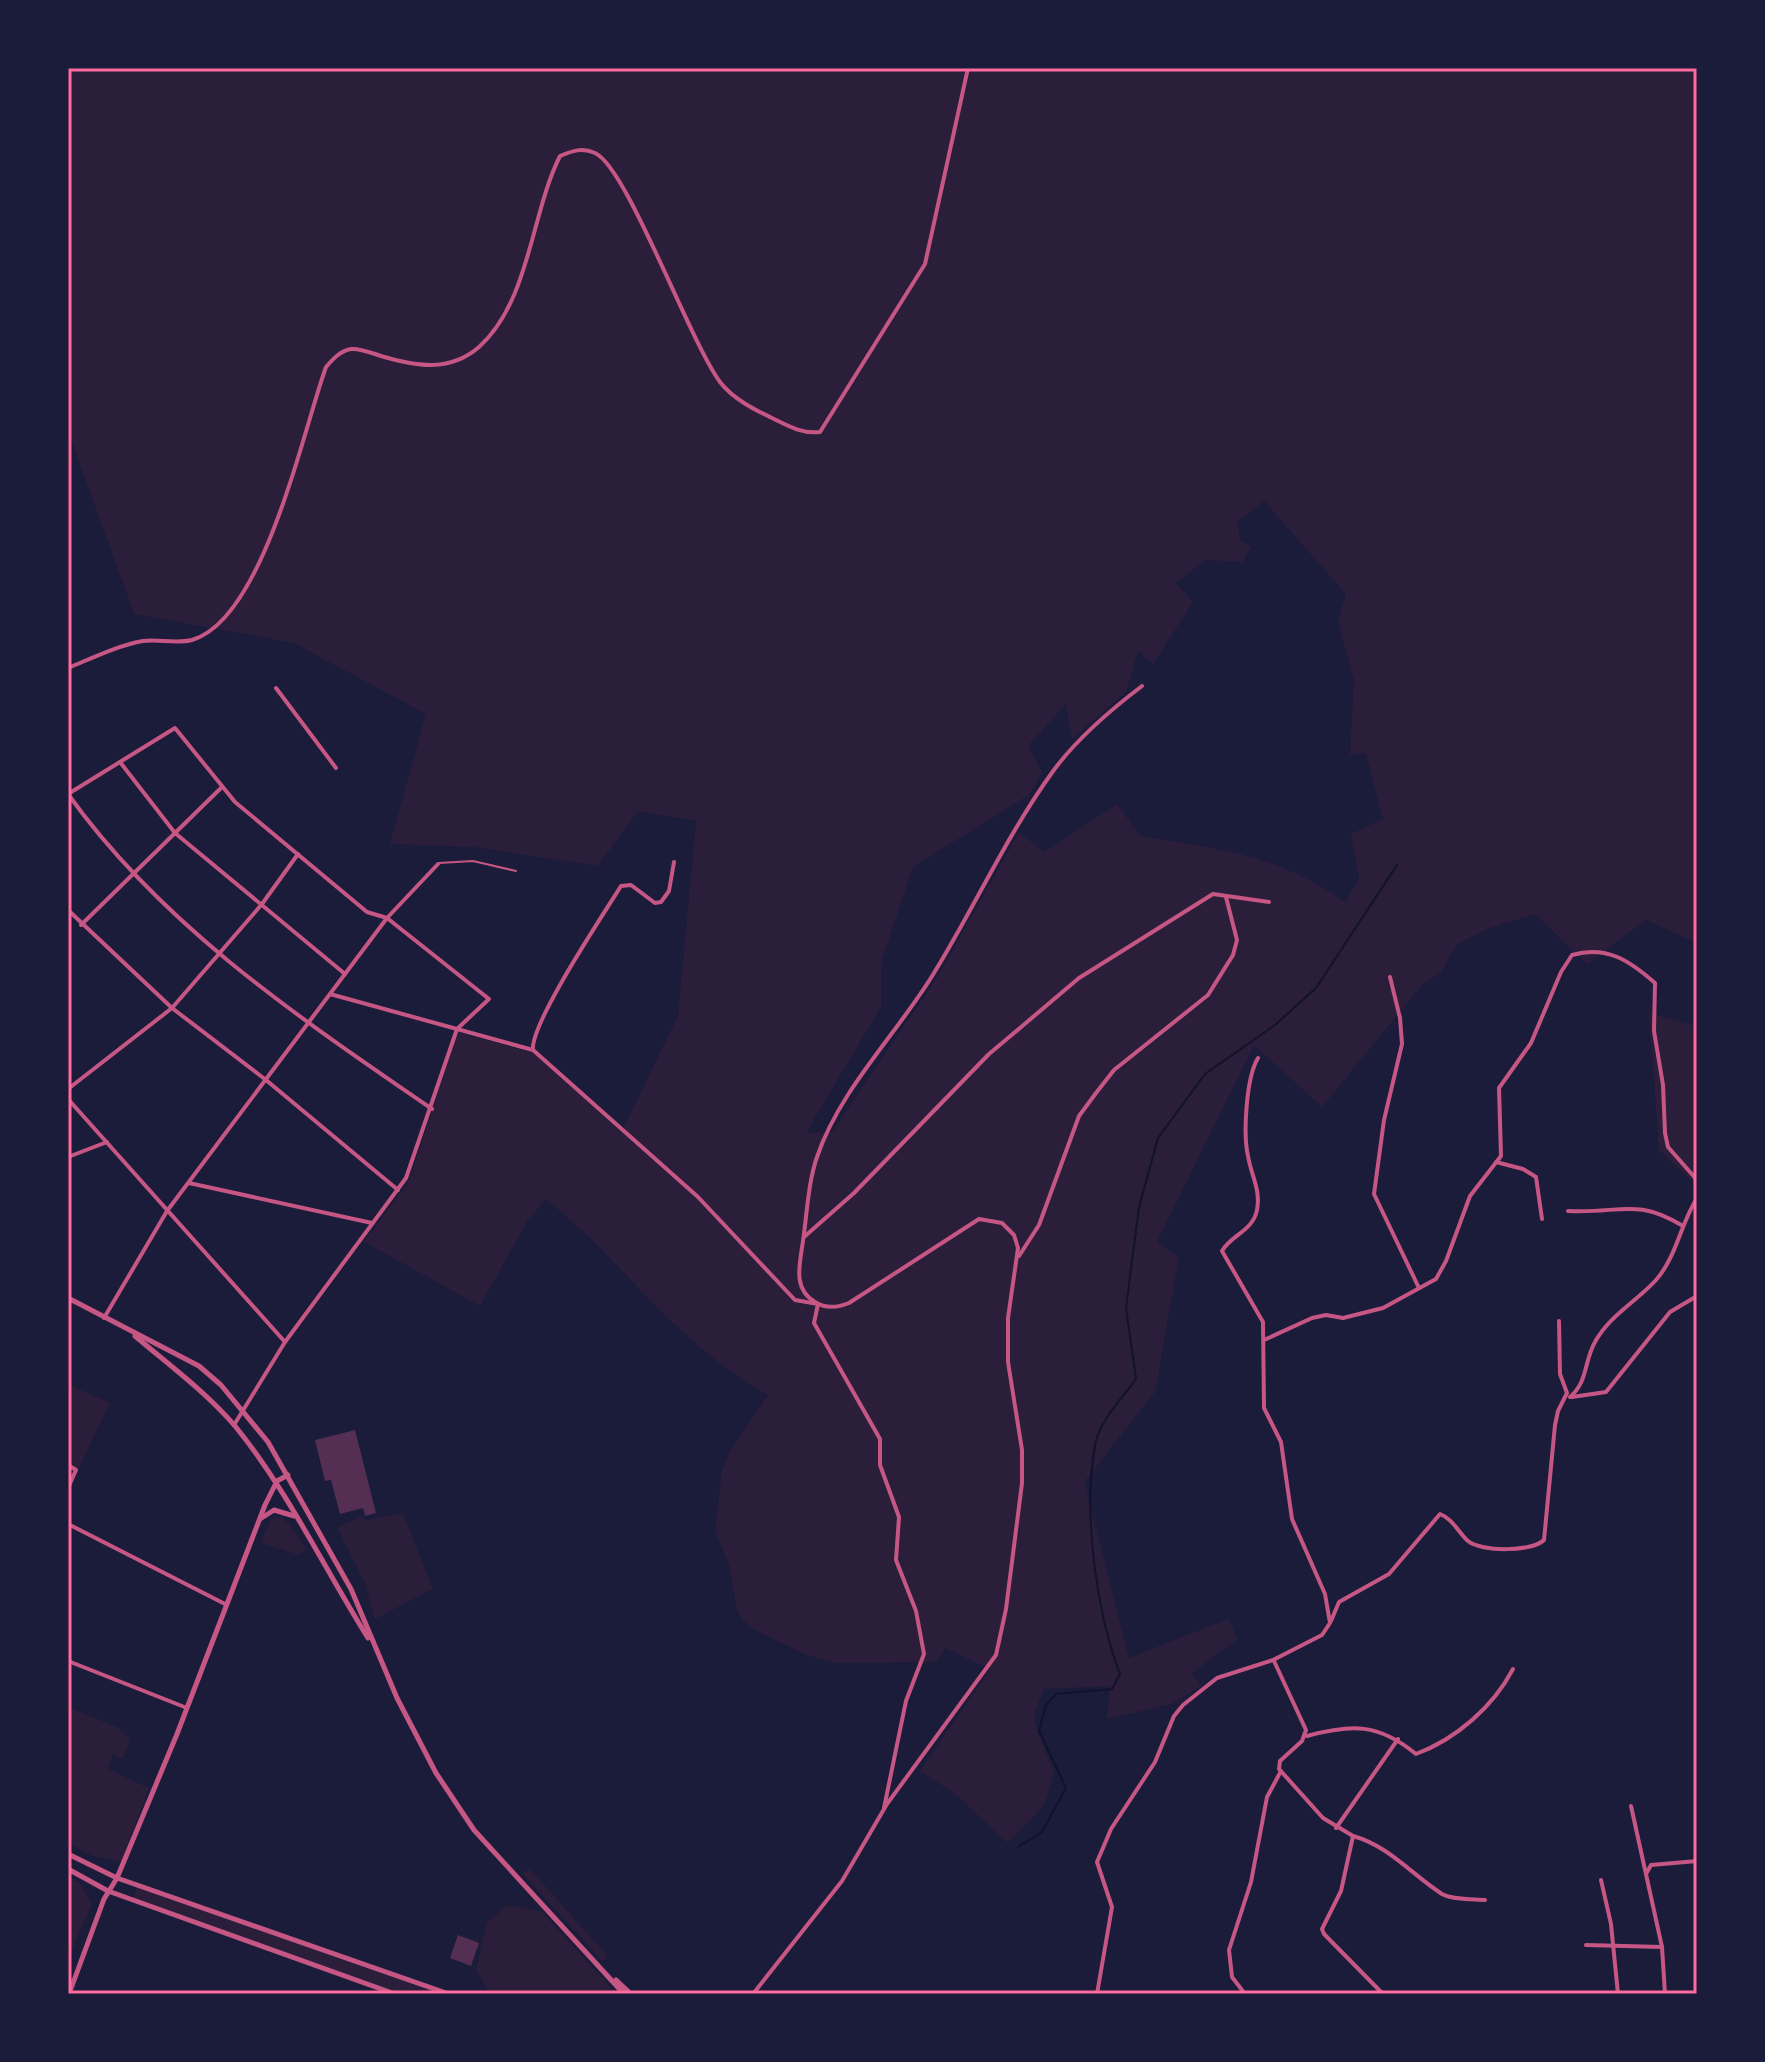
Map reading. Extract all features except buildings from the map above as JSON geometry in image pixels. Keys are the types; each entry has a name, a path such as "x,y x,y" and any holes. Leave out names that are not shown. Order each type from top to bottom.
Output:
{"street":[{"path":"68,668 142,641 190,640 217,622 247,585 268,544 286,498 326,367 337,355 353,349 409,365 436,367 458,360 480,346 519,282 560,156 578,149 597,153 612,169 637,213 694,342 720,383 731,394 799,431 820,432 925,264 968,68"},
{"path":"818,1304 804,1292 799,1281 816,1160 828,1131 934,973 969,906 1050,775 1082,737 1142,686"},
{"path":"276,688 336,768"},
{"path":"234,1425 285,1342 406,1178 432,1109 457,1029 489,999 387,918 367,912 221,788 175,728 68,794 132,876 218,952 309,1023 432,1109"},
{"path":"120,762 175,833 345,974"},
{"path":"81,925 221,788"},
{"path":"68,1089 172,1008 262,904 298,854"},
{"path":"533,1050 532,1040 546,1011 621,886 631,885 646,898 661,902 669,891 674,862"},
{"path":"104,1318 167,1211 387,918 438,864"},
{"path":"803,1237 854,1193 989,1054 1079,978 1213,894 1269,902"},
{"path":"1017,1258 1039,1225 1079,1116 1114,1070 1208,995 1233,955 1237,940 1226,896"},
{"path":"68,910 172,1008 266,1080 398,1190"},
{"path":"1264,1340 1312,1318 1326,1315 1343,1318 1371,1312 1436,1279 1470,1196 1503,1148 1497,1107 1499,1088 1531,1043 1561,972 1572,955 1612,953 1624,958 1655,983 1654,1031 1663,1085 1665,1133 1668,1147 1697,1180"},
{"path":"1390,977 1400,1018 1402,1044 1384,1120 1374,1194 1419,1289"},
{"path":"330,994 533,1050 698,1197 795,1300 833,1307 849,1303 979,1219 995,1220 1008,1228 1017,1241 1008,1318 1008,1362 1022,1450 1022,1483 999,1644 989,1666 883,1810 842,1881 753,1994"},
{"path":"1258,1058 1251,1075 1246,1147 1257,1182 1257,1212 1251,1224 1222,1251 1257,1308 1264,1340 1264,1408 1281,1442 1292,1519 1302,1549 1325,1594 1330,1623"},
{"path":"68,1099 285,1342"},
{"path":"68,1157 107,1142"},
{"path":"1496,1162 1523,1169 1536,1177 1542,1219"},
{"path":"189,1183 372,1223"},
{"path":"1097,1994 1112,1907 1097,1862 1111,1829 1137,1793 1183,1705 1217,1678 1273,1660 1322,1635 1339,1602 1389,1574 1440,1514 1447,1517 1470,1543 1480,1547 1539,1545 1546,1533 1546,1503 1554,1466 1551,1451 1558,1411 1585,1377 1595,1341 1611,1319 1655,1281 1674,1256 1683,1226 1697,1198"},
{"path":"1568,1211 1596,1212 1640,1207 1657,1211 1683,1226"},
{"path":"1569,1395 1597,1396 1606,1392 1670,1312 1697,1296"},
{"path":"68,1298 199,1366 221,1385 268,1442 351,1589 375,1649 427,1758 464,1816 493,1852 631,1994"},
{"path":"818,1304 814,1323 880,1439 880,1465 899,1517 896,1560 916,1611 924,1654 906,1701 883,1810"},
{"path":"1559,1321 1560,1374 1569,1395"},
{"path":"129,1331 201,1391 234,1425 277,1481 375,1649"},
{"path":"68,1465 76,1470 68,1488"},
{"path":"69,1994 108,1891 117,1878 187,1708 259,1520 277,1481 288,1475"},
{"path":"259,1520 279,1510 296,1518"},
{"path":"68,1524 227,1605"},
{"path":"1273,1660 1304,1721 1306,1736"},
{"path":"68,1661 187,1708"},
{"path":"1245,1994 1232,1977 1229,1950 1251,1882 1267,1797 1281,1771 1280,1761 1306,1736 1347,1727 1379,1730 1398,1739 1416,1754 1440,1742 1486,1707 1513,1669"},
{"path":"1336,1828 1398,1739"},
{"path":"1281,1771 1336,1828 1385,1850 1443,1894 1485,1900"},
{"path":"1631,1806 1639,1830 1645,1880 1662,1947 1665,1994"},
{"path":"1353,1836 1341,1891 1322,1929 1336,1950 1383,1994"},
{"path":"68,1854 117,1878 449,1994"},
{"path":"1645,1880 1651,1865 1697,1861"},
{"path":"68,1869 108,1891 395,1994"},
{"path":"1601,1880 1618,1994"},
{"path":"1586,1945 1662,1947"},
{"path":"598,1963 624,1994"}],"lane":[{"path":"438,864 473,861 516,871"}],"shaded area":[{"path":"68,68 1697,68 1697,943 1646,920 1587,964 1535,914 1487,929 1457,944 1441,972 1421,986 1322,1107 1254,1045 1157,1242 1179,1257 1155,1392 1084,1482 1129,1658 1228,1619 1238,1639 1192,1673 1202,1686 1172,1704 1107,1719 1110,1686 1044,1689 1035,1712 1036,1729 1054,1772 1045,1804 1008,1843 954,1793 920,1771 990,1669 945,1648 937,1662 837,1663 806,1655 749,1627 737,1611 729,1565 715,1531 722,1471 730,1451 768,1395 706,1352 546,1199 528,1220 480,1306 364,1242 409,1181 458,1032 533,1053 622,1131 678,1016 696,821 638,811 598,866 473,847 390,844 426,714 294,643 134,614 68,431","holes":["1264,501 1346,594 1338,622 1354,680 1350,755 1366,753 1383,819 1351,834 1359,879 1345,902 1296,873 1272,863 1222,850 1140,836 1117,804 1044,852 1019,832 938,976 831,1133 806,1133 881,1007 882,960 913,867 1029,795 1042,772 1028,746 1066,704 1072,739 1126,692 1138,651 1153,664 1193,602 1176,583 1205,560 1243,562 1251,546 1240,541 1237,522"]},
{"path":"1649,1013 1697,1026 1697,1186 1659,1150"},
{"path":"68,1384 110,1403 68,1490"},
{"path":"403,1513 433,1589 375,1619 364,1581 337,1527 363,1516 365,1520"},
{"path":"283,1517 307,1549 299,1555 261,1543 271,1518"},
{"path":"68,1707 119,1728 130,1740 123,1759 113,1755 108,1769 149,1788 121,1862 93,1856 68,1843"},
{"path":"530,1869 606,1954 606,1960 601,1960 522,1873"},
{"path":"68,1876 80,1883 92,1904 68,1959"},
{"path":"137,1885 449,1994 397,1994 133,1900"},
{"path":"508,1905 542,1912 617,1994 490,1994 476,1970 487,1922"}],"waterway":[{"path":"1018,1847 1042,1832 1066,1788 1039,1731 1046,1705 1056,1694 1112,1689 1120,1674 1098,1590 1091,1528 1092,1468 1098,1433 1136,1379 1126,1308 1139,1207 1158,1138 1205,1074 1275,1025 1316,988 1397,865"}]}
